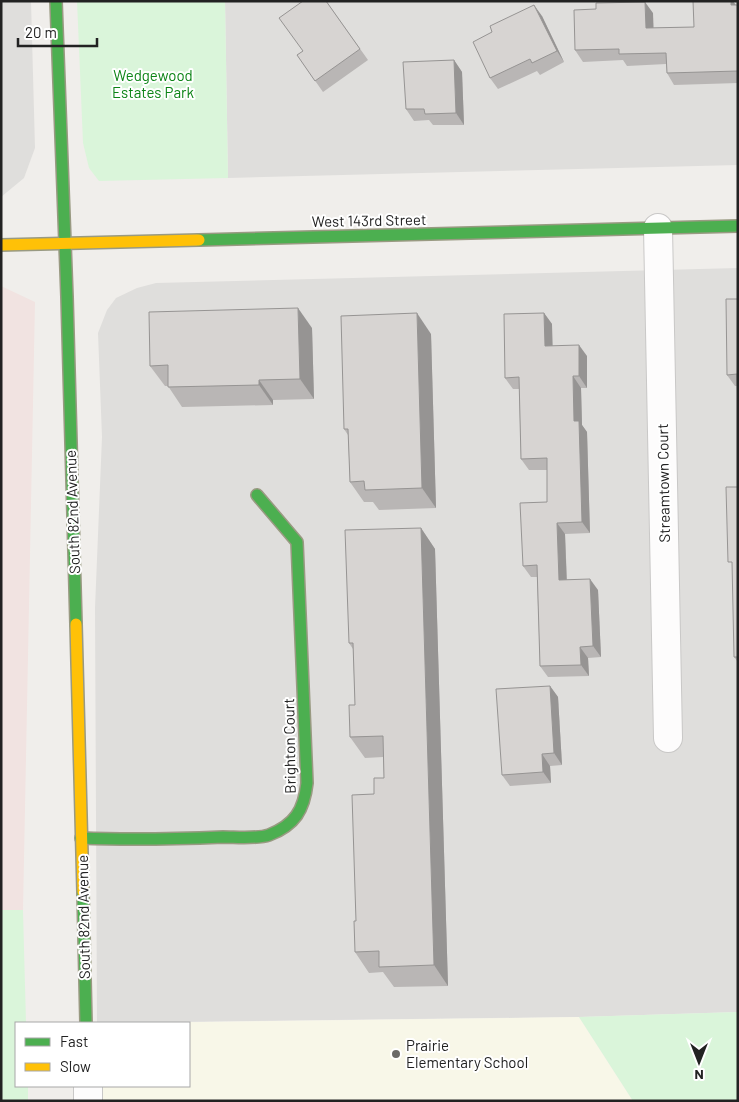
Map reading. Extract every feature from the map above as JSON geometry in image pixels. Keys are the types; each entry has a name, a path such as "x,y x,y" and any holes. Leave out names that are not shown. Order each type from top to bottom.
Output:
{"street":[{"name":"South 82nd Avenue","path":"56,1 65,243 86,1022"},
{"name":"West 143rd Street","path":"1,245 738,226"},
{"name":"Streamtown Court","path":"658,228 668,738"},
{"name":"Brighton Court","path":"81,838 148,840 266,836 285,828 302,809 306,797 307,783 297,542 257,495"},
{"path":"88,1087 88,1101"}],"shaded area":[{"path":"1,1 31,1 35,148 24,178 1,197"},
{"path":"225,1 738,1 738,165 228,178"},
{"path":"738,268 738,1012 579,1017 97,1022 95,608 102,437 98,333 107,310 116,298 137,288 156,283"},
{"path":"1,286 35,302 23,910 1,910"},
{"name":"Prairie Elementary School","path":"579,1017 633,1101 100,1101 99,1087 190,1087 190,1022"}],"green space":[{"name":"Wedgewood Estates Park","path":"77,1 225,1 228,178 99,181 89,168 83,143"},
{"path":"1,910 23,910 26,1022 15,1022 15,1087 28,1087 28,1101 1,1101"},
{"path":"738,1012 738,1101 633,1101 579,1017"}],"building":[{"path":"303,1 326,1 360,49 315,81 297,55 303,51 279,18"},
{"path":"693,1 731,1 731,5 738,5 738,71 667,73 666,53 619,54 619,49 575,50 574,10 596,9 596,3 645,2 646,28 694,27"},
{"path":"534,5 557,51 532,63 530,59 490,78 473,42 492,32 490,26"},
{"path":"454,60 456,113 425,114 424,109 406,109 403,62"},
{"path":"726,299 738,299 738,410 737,374 727,375"},
{"path":"298,308 300,379 259,380 259,385 168,387 168,365 150,366 149,312"},
{"path":"417,313 422,488 365,490 364,481 350,482 348,429 344,429 341,316"},
{"path":"544,313 545,346 579,345 579,376 573,376 574,421 579,421 582,522 557,523 559,580 590,579 593,646 580,647 581,665 540,666 537,565 523,566 520,503 547,502 547,458 521,459 519,377 505,378 504,314"},
{"path":"726,487 738,487 738,657 734,657 732,562 728,562"},
{"path":"421,528 434,965 379,967 379,951 355,952 354,921 356,921 352,795 374,794 374,778 384,778 383,736 350,737 349,705 355,705 353,643 349,643 345,530"},
{"path":"550,686 554,753 542,754 543,772 502,775 496,689"}],"traffic: fast":[{"path":"56,1 76,624"},
{"path":"199,240 738,226"},
{"path":"81,838 259,837 278,831 292,821 301,809 307,783 297,542 257,495"},
{"path":"83,892 86,1022"}],"traffic: slow":[{"path":"1,245 199,240"},
{"path":"76,624 83,892"}],"place":[{"name":"Prairie Elementary School","path":"396,1054"}]}
